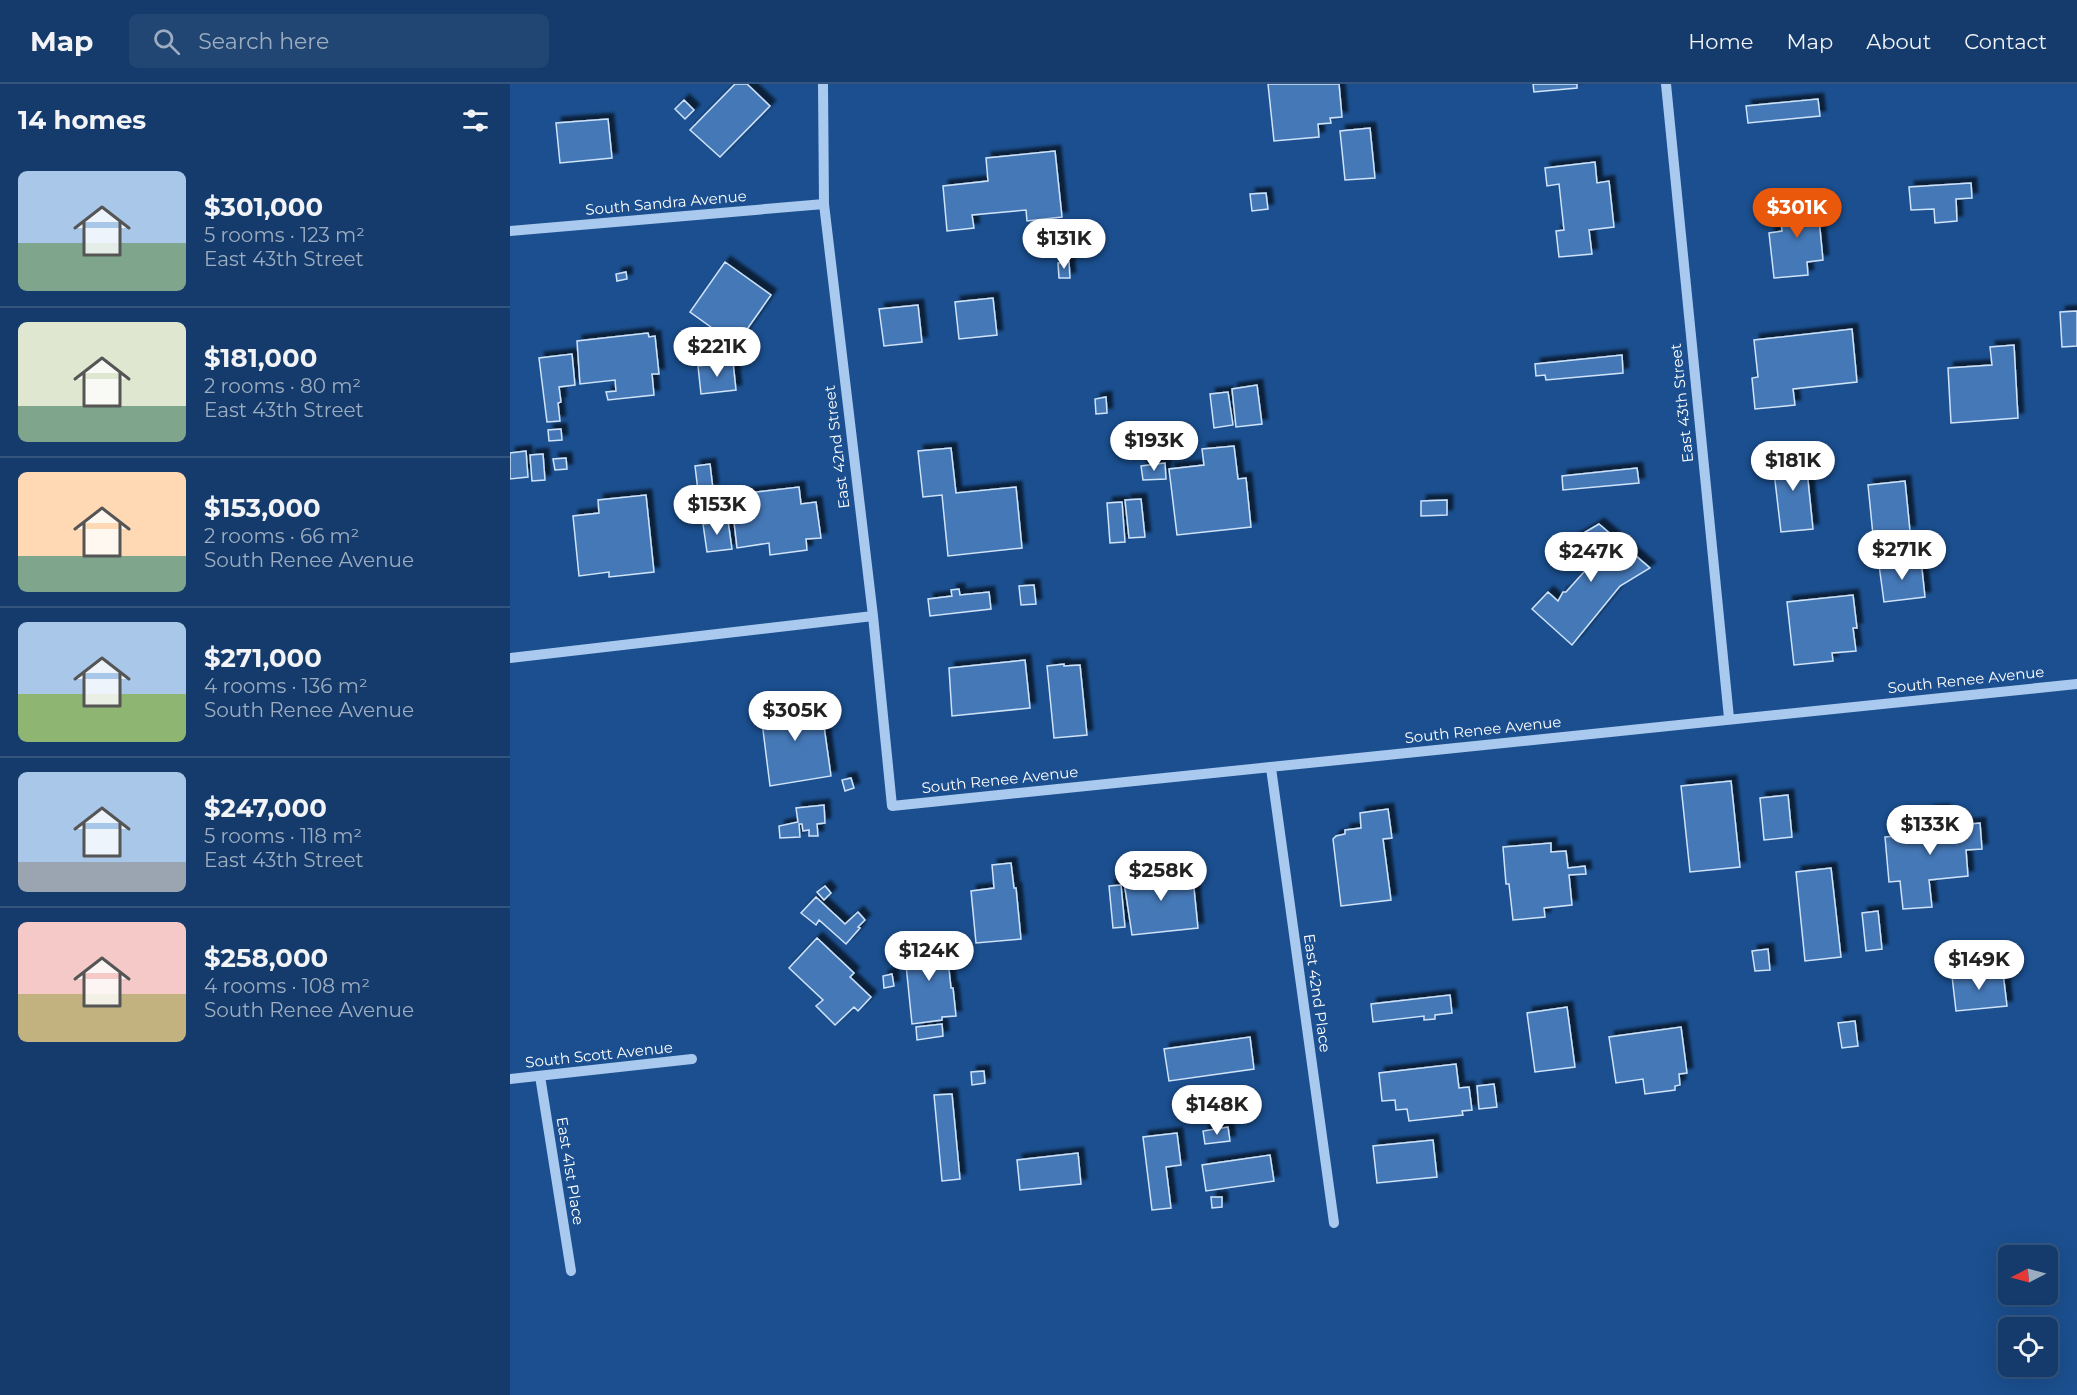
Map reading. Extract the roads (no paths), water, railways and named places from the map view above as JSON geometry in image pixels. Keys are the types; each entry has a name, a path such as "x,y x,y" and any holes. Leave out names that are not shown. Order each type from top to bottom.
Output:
{"street":[{"name":"East 42nd Street","path":"823,84 824,204 873,616 892,806"},
{"name":"East 43th Street","path":"1666,84 1728,718"},
{"name":"South Sandra Avenue","path":"510,231 824,204"},
{"path":"510,658 873,616"},
{"name":"South Renee Avenue","path":"892,806 1271,768 1728,718 2077,684"},
{"name":"East 42nd Place","path":"1271,768 1334,1223"},
{"name":"South Scott Avenue","path":"510,1079 692,1059"},
{"name":"East 41st Place","path":"540,1076 571,1271"}]}
